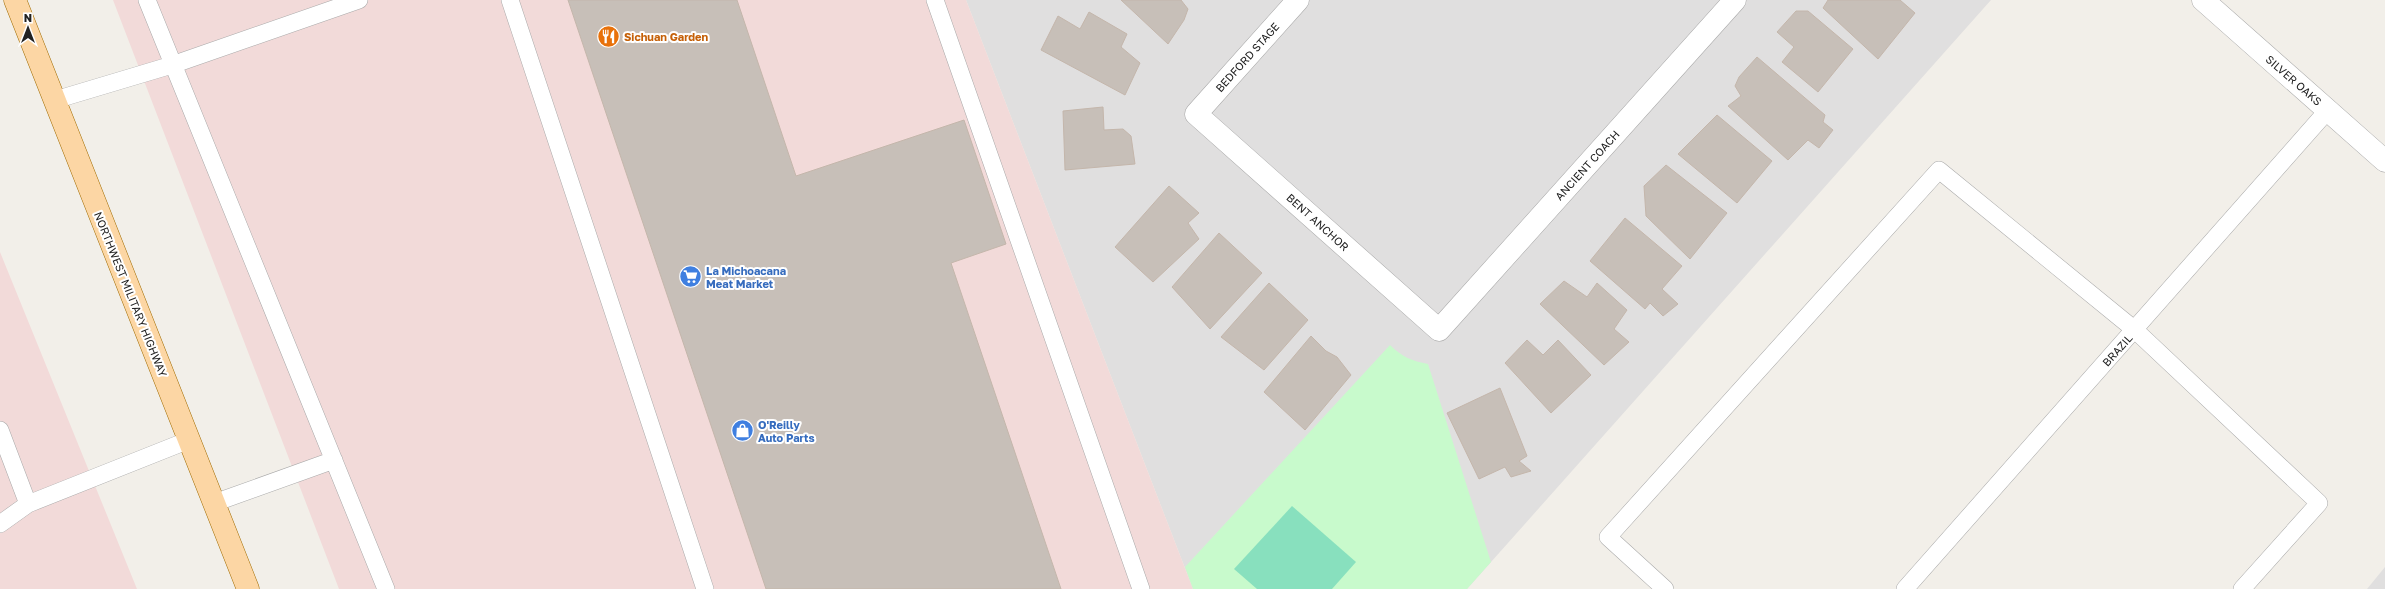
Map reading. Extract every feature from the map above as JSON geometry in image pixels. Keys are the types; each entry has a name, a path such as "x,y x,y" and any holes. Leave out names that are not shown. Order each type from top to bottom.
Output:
{"main road":[{"name":"NORTHWEST MILITARY HIGHWAY","path":"15,0 248,589"}],"street":[{"name":"BEDFORD STAGE","path":"1196,114 1298,0"},
{"name":"ANCIENT COACH","path":"1439,330 1735,0"},
{"name":"SILVER OAKS","path":"2203,0 2385,161"},
{"name":"BENT ANCHOR","path":"1196,114 1439,330"}],"lane":[{"path":"147,0 172,66 386,589"},
{"path":"54,100 172,66 359,0"},
{"path":"510,0 705,589"},
{"path":"935,0 1141,589"},
{"name":"BRAZIL","path":"1905,589 2328,110"},
{"path":"1665,589 1608,537 1939,170 2135,330 2319,502 2242,589"},
{"path":"0,430 28,504"},
{"path":"0,524 28,504 189,440"},
{"path":"214,503 334,460"}],"shaded area":[{"path":"113,0 966,0 1193,589 339,589"},
{"path":"966,0 1991,0 1467,589 1193,589"},
{"path":"0,252 137,589 0,589"},
{"path":"2385,567 2385,589 2367,589"}],"green space":[{"path":"1390,345 1399,353 1408,358 1428,364 1491,562 1467,589 1193,589 1185,567"},
{"path":"1292,506 1356,562 1332,589 1257,589 1234,569"}],"building":[{"path":"568,0 737,0 796,176 964,120 1006,244 951,263 1061,589 766,589"},
{"path":"1121,0 1181,0 1188,9 1184,20 1168,44"},
{"path":"1828,0 1900,0 1915,13 1878,59 1823,8"},
{"path":"1796,11 1808,11 1853,49 1818,92 1782,62 1794,47 1777,32"},
{"path":"1089,12 1127,34 1121,47 1140,63 1125,95 1041,50 1058,16 1080,29"},
{"path":"1757,57 1825,115 1823,122 1833,130 1819,148 1808,140 1788,160 1728,106 1741,96 1735,86 1739,77"},
{"path":"1103,107 1104,130 1123,129 1131,136 1135,164 1065,170 1063,111"},
{"path":"1717,115 1772,161 1737,203 1678,154"},
{"path":"1666,165 1727,213 1690,259 1646,216 1644,186"},
{"path":"1169,186 1199,213 1188,223 1199,239 1153,282 1115,247"},
{"path":"1625,218 1682,266 1662,289 1678,304 1663,316 1650,303 1645,309 1590,261"},
{"path":"1219,233 1262,273 1210,329 1172,287"},
{"path":"1564,281 1587,297 1597,283 1627,310 1614,329 1629,342 1604,365 1540,304"},
{"path":"1269,283 1308,320 1264,370 1221,337"},
{"path":"1311,336 1326,351 1337,357 1351,375 1305,430 1264,392"},
{"path":"1527,340 1543,355 1558,340 1591,375 1551,413 1505,363"},
{"path":"1500,388 1527,456 1519,461 1531,471 1511,477 1505,467 1479,479 1447,413"}],"place":[{"name":"Sichuan Garden","path":"608,36"},
{"name":"La Michoacana Meat Market","path":"690,276"},
{"name":"O'Reilly Auto Parts","path":"742,430"}]}
